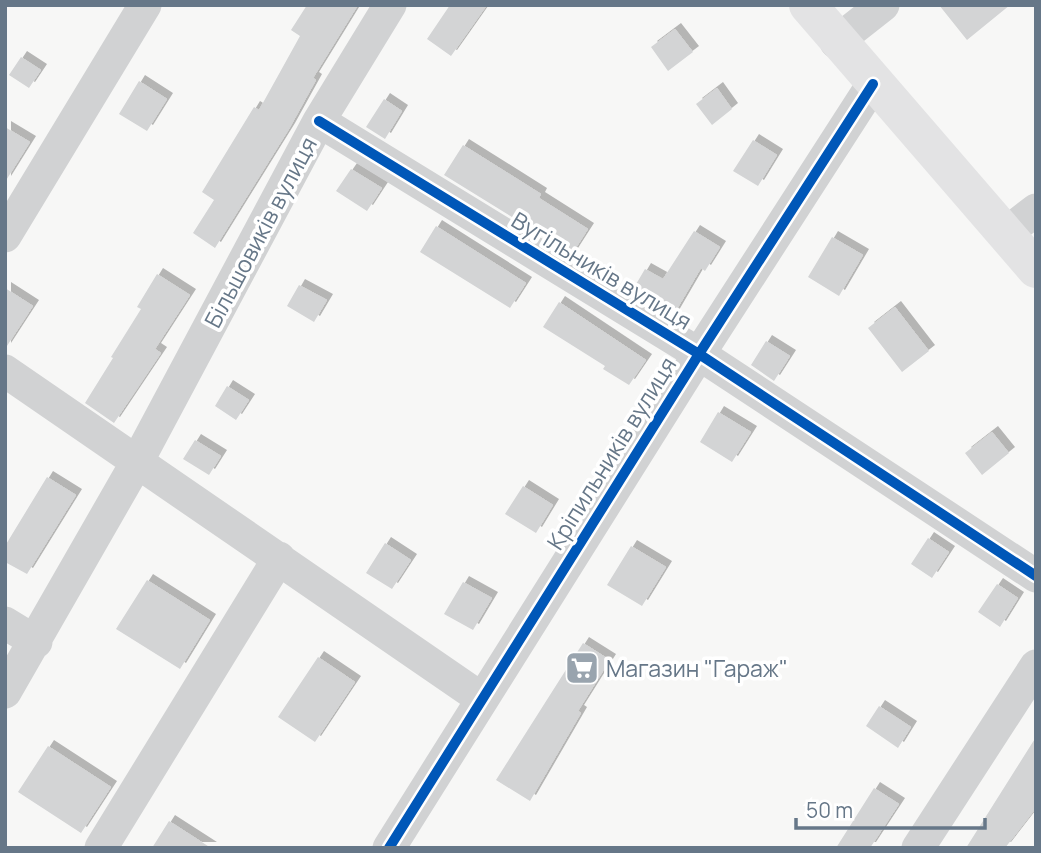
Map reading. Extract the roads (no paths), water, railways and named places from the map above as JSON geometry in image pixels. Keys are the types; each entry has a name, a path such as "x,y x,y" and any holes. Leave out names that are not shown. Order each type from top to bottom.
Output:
{"main road":[{"path":"808,5 836,42 1036,269"}],"street":[{"path":"5,236 145,5"},
{"name":"Більшовиків вулиця","path":"5,692 137,463 319,121 390,5"},
{"path":"836,42 883,5"},
{"name":"Кріпильників вулиця","path":"389,848 699,354 873,84"},
{"name":"Вугільників вулиця","path":"319,121 699,354 1036,576"},
{"path":"1005,234 1036,210"},
{"path":"5,371 482,699"},
{"path":"101,848 279,558"},
{"path":"5,623 36,642"},
{"path":"918,848 1036,666"}],"place":[{"name":"Магазин \"Гараж\"","path":"582,668"}]}
